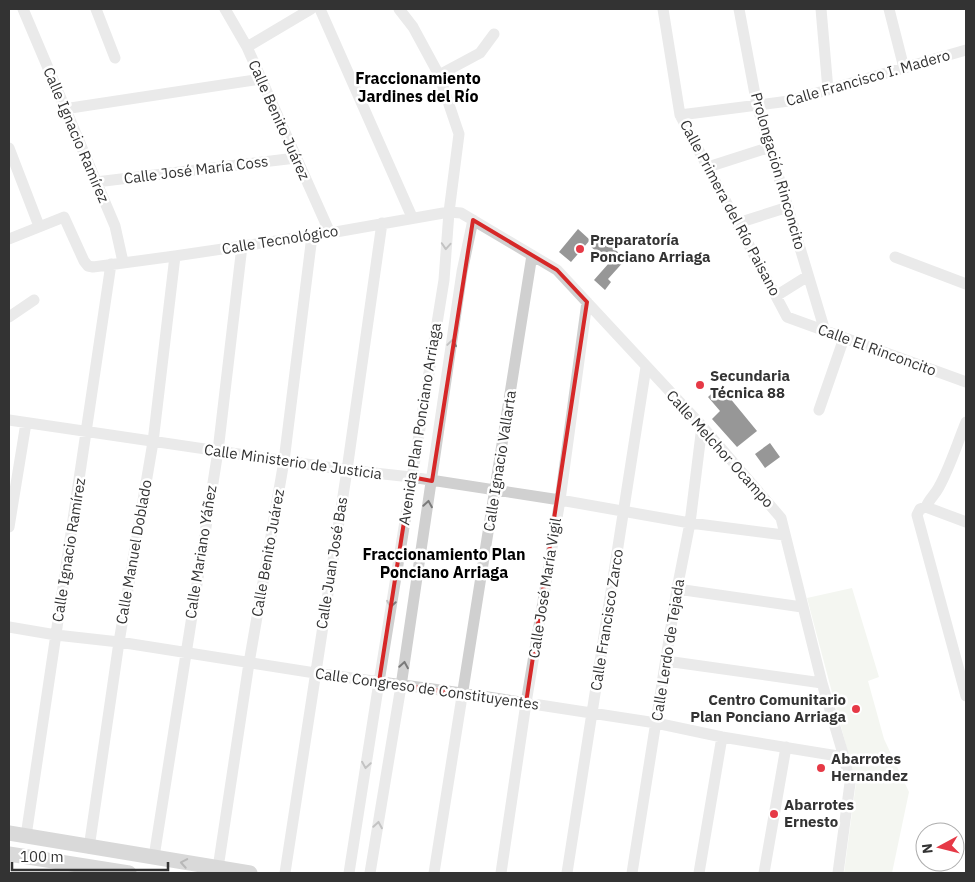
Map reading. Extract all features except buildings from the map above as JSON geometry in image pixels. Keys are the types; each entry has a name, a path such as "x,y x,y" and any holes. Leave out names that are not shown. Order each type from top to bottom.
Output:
{"main road":[{"path":"9,833 89,848 250,873"},
{"path":"9,854 86,870 129,873"}],"street":[{"name":"Calle Ignacio Ramírez","path":"23,9 115,226 123,262"},
{"path":"96,9 115,58"},
{"name":"Calle Benito Juárez","path":"225,9 247,47 330,233"},
{"path":"247,47 311,9"},
{"path":"320,9 412,218"},
{"name":"Avenida Plan Ponciano Arriaga","path":"350,873 411,477 444,280 449,212 459,134 439,75 413,27 399,9"},
{"name":"Calle Primera del Río Paisano","path":"663,9 680,116 787,317"},
{"name":"Prolongación Rinconcito","path":"738,9 757,105 825,331"},
{"path":"822,9 828,90"},
{"path":"889,9 904,68"},
{"path":"439,75 480,52 494,34"},
{"name":"Calle Francisco I. Madero","path":"680,116 789,102 966,50"},
{"path":"64,109 261,79"},
{"path":"708,168 770,147"},
{"path":"9,148 39,226 9,239"},
{"name":"Calle José María Coss","path":"96,182 296,158"},
{"path":"738,223 788,207"},
{"name":"Calle Tecnológico","path":"39,226 64,217 84,261 88,266 93,267 312,236 449,212"},
{"name":"Calle Melchor Ocampo","path":"449,212 461,213 557,270 702,426 781,518 802,607 850,784 838,873"},
{"name":"Avenida Plan Ponciano Arriaga","path":"370,873 401,686 462,272 473,220"},
{"name":"Calle Juan José Bas","path":"285,873 347,470 382,223"},
{"name":"Calle Benito Juárez","path":"218,868 249,663 284,461 312,236"},
{"name":"Calle Mariano Yáñez","path":"154,857 218,451 242,246"},
{"name":"Calle Ignacio Vallarta","path":"434,873 532,255"},
{"name":"Calle Manuel Doblado","path":"89,848 119,642 153,442 175,256"},
{"path":"895,257 966,284"},
{"name":"Calle Ignacio Ramírez","path":"26,836 88,432 111,264"},
{"path":"444,280 462,272"},
{"path":"776,296 808,276"},
{"path":"9,317 34,300"},
{"name":"Calle José María Vigil","path":"501,873 526,703 560,500 587,302"},
{"name":"Calle El Rinconcito","path":"787,317 966,382"},
{"path":"819,410 844,338"},
{"name":"Calle Francisco Zarco","path":"567,873 646,367"},
{"name":"Calle Ministerio de Justicia","path":"9,420 347,470 411,477 560,500 690,523 784,535"},
{"path":"926,507 938,489 966,422"},
{"path":"9,527 26,423"},
{"name":"Calle Lerdo de Tejada","path":"632,873 677,589 690,523 702,426"},
{"path":"966,522 926,507 920,509 918,515 966,696"},
{"path":"677,589 802,607"},
{"name":"Calle Congreso de Constituyentes","path":"9,627 56,635 119,642 315,674 462,693 592,713 844,757"},
{"path":"666,661 822,683"},
{"path":"699,873 722,737"},
{"path":"764,873 786,747"}],"highlighted area":[{"path":"473,220 557,270 587,302 526,703 379,682 411,477 432,481"}],"shaded area":[{"name":"Centro Comunitario Plan Ponciano Arriaga","path":"852,588 879,677 868,681 884,739 909,792 892,873 844,873 856,783 807,598"}],"place":[{"name":"Preparatoría Ponciano Arriaga","path":"580,249"},
{"name":"Secundaria Técnica 88","path":"700,385"},
{"name":"Centro Comunitario Plan Ponciano Arriaga","path":"856,709"},
{"name":"Abarrotes Hernandez","path":"821,768"},
{"name":"Abarrotes Ernesto","path":"774,814"}],"district":[{"name":"Fraccionamiento Jardines del Río","path":"418,87"},
{"name":"Fraccionamiento Plan Ponciano Arriaga","path":"444,563"}]}
